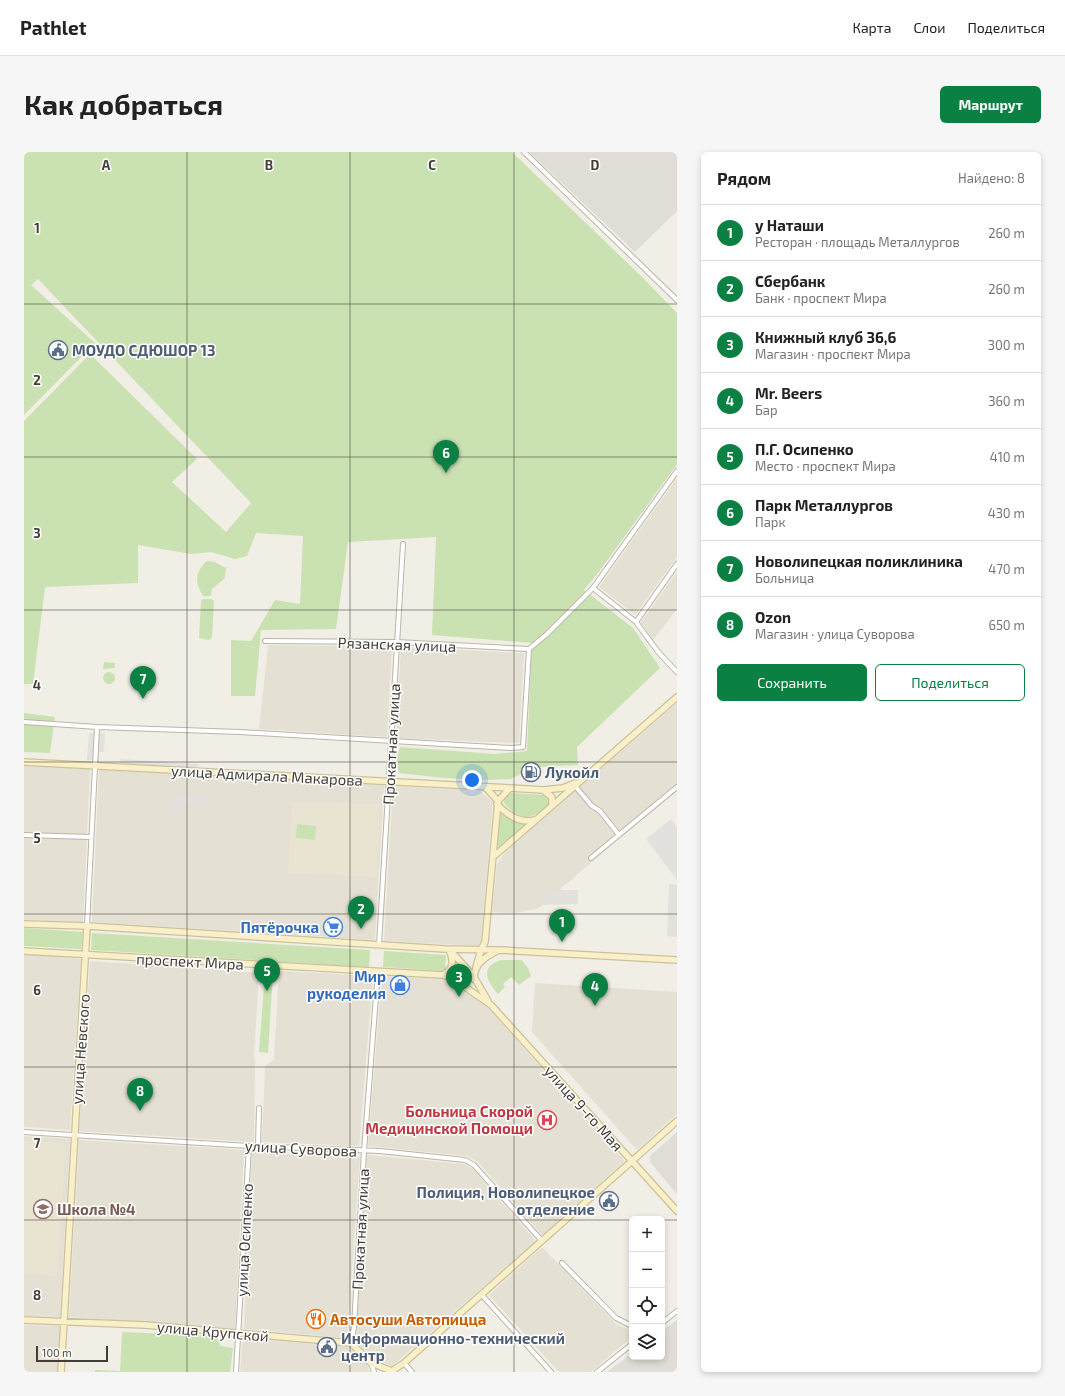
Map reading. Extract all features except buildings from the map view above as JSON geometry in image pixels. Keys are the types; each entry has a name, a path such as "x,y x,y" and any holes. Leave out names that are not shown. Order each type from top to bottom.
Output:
{"main road":[{"path":"493,857 677,697"},
{"name":"улица Адмирала Макарова","path":"24,762 543,790"},
{"path":"543,790 563,788 581,781"},
{"path":"486,788 497,802 516,819 526,821 538,819"},
{"path":"477,994 474,977 481,950 485,942 497,802 510,788"},
{"path":"543,790 552,798 552,806"},
{"name":"проспект Мира","path":"24,924 87,926 450,950 499,950 677,960"},
{"name":"улица Невского","path":"61,1372 87,926"},
{"name":"проспект Мира","path":"24,950 86,955 443,974 477,994 491,1005"},
{"path":"443,974 450,970 453,964 450,950"},
{"path":"450,950 474,977 491,1005"},
{"path":"476,967 486,956 499,950"},
{"name":"улица 9-го Мая","path":"491,1005 677,1211"},
{"path":"351,1343 372,1363 392,1371 404,1364 677,1121"},
{"name":"улица Крупской","path":"24,1320 145,1325 351,1343"}],"street":[{"path":"524,152 677,300"},
{"path":"24,722 97,727 240,732 391,742 523,748 529,649 547,634 592,588 677,471"},
{"name":"Прокатная улица","path":"379,945 402,544"},
{"path":"636,622 677,564"},
{"path":"592,588 636,622 659,653 677,672"},
{"name":"Рязанская улица","path":"264,640 397,642 529,649"},
{"name":"улица Невского","path":"87,926 97,727"},
{"path":"575,786 592,806 600,811 619,835"},
{"path":"591,858 677,786"},
{"path":"24,836 91,837"},
{"name":"Прокатная улица","path":"351,1343 354,1327 364,1151 378,971"},
{"path":"258,1146 259,1108"},
{"name":"улица Суворова","path":"24,1132 249,1146 364,1151 465,1160 474,1165 542,1241"},
{"name":"улица Осипенко","path":"236,1372 249,1146"},
{"path":"562,1263 616,1318 629,1324"},
{"path":"482,1295 551,1372"},
{"path":"665,1321 677,1311"},
{"path":"597,1372 629,1346"},
{"path":"372,1363 374,1372"},
{"path":"404,1364 412,1372"}],"shaded area":[{"path":"529,152 677,152 677,211 635,252"},
{"path":"677,478 677,557 635,615 599,587"},
{"path":"677,572 677,609 653,640 641,622"},
{"path":"268,645 392,647 387,737 259,729"},
{"path":"401,647 524,653 519,743 396,738"},
{"path":"677,703 677,789 537,909 514,913 492,912 497,864 507,850"},
{"path":"89,733 105,733 104,752 99,752 99,761 87,760"},
{"path":"120,759 198,764 198,771 121,767"},
{"path":"24,766 90,769 83,922 24,920"},
{"path":"99,770 384,785 375,940 92,922"},
{"path":"393,786 480,791 493,802 481,941 478,946 384,941"},
{"path":"178,794 205,796 204,803 183,802 182,813 169,812 170,797 178,798"},
{"path":"292,802 380,804 377,877 288,873"},
{"path":"671,819 677,827 677,880 646,839"},
{"path":"669,884 677,885 677,937 667,936"},
{"path":"555,890 578,890 578,904 540,905"},
{"path":"24,954 81,959 70,1130 24,1127"},
{"path":"90,961 259,973 254,1055 254,1142 79,1131"},
{"path":"279,971 373,976 359,1146 262,1142 265,1066 274,1060"},
{"path":"382,976 442,979 488,1008 625,1161 542,1235 478,1162 467,1156 368,1146"},
{"path":"535,983 677,992 677,1114 637,1150 532,1032"},
{"path":"677,1132 677,1194 650,1162 650,1156"},
{"name":"Школа №4","path":"24,1136 70,1139 60,1317 24,1316"},
{"path":"79,1140 244,1150 235,1329 69,1317"},
{"name":"Школа №4","path":"24,1141 66,1143 57,1276 24,1274"},
{"path":"252,1152 360,1157 347,1338 244,1329"},
{"path":"367,1155 464,1164 472,1168 536,1241 392,1366 374,1359 356,1342"},
{"path":"542,1247 616,1324 629,1330 629,1341 623,1344 591,1372 559,1372 489,1295"},
{"path":"677,1320 677,1372 607,1372 629,1355 629,1360 665,1360 665,1329"},
{"path":"24,1325 60,1326 57,1372 24,1372"},
{"path":"243,1338 349,1347 367,1365 369,1372 240,1372"}],"green space":[{"path":"24,152 512,152 643,278 677,313 677,464 584,590 633,628 660,668 577,747 578,765 535,767 511,779 490,780 444,778 399,773 396,758 400,747 495,754 527,751 532,643 432,635 436,537 348,542 336,629 261,630 255,696 231,696 231,640 251,641 275,600 300,604 303,536 256,533 247,556 235,559 211,552 191,554 138,545 138,583 45,587 33,684 24,684 24,421 90,354 197,459 172,482 226,532 251,503 38,279 31,285 95,343 24,415"},
{"path":"207,561 215,562 226,568 225,578 212,589 211,596 203,596 198,586 197,577 200,569"},
{"path":"203,599 211,599 214,601 212,637 209,640 199,638 201,601"},
{"path":"104,662 115,663 115,668 103,669"},
{"path":"109,672 113,674 115,678 113,682 109,684 105,682 103,678 105,674"},
{"path":"24,713 55,717 50,753 24,752"},
{"path":"510,793 546,795 549,801 548,806 531,816 520,816 515,814 504,803 505,797"},
{"path":"499,810 511,820 526,825 498,847"},
{"path":"297,824 316,826 315,840 296,838"},
{"path":"24,928 83,932 81,949 24,946"},
{"path":"92,933 370,950 369,967 91,950"},
{"path":"384,951 446,955 445,971 383,967"},
{"path":"501,960 522,960 528,968 531,976 519,985 511,977 503,984 505,987 498,994 490,984 487,974 490,966"},
{"path":"265,973 273,973 268,1053 259,1052"},
{"path":"122,1332 218,1336 220,1346 233,1348 230,1372 95,1372 95,1370 120,1371"}],"place":[{"name":"МОУДО СДЮШОР 13","path":"58,350"},
{"name":"Парк Металлургов","path":"446,473"},
{"name":"Новолипецкая поликлиника","path":"143,699"},
{"name":"Лукойл","path":"531,772"},
{"name":"Пятёрочка","path":"333,927"},
{"name":"Сбербанк","path":"361,929"},
{"name":"у Наташи","path":"562,942"},
{"name":"Мир рукоделия","path":"400,985"},
{"name":"П.Г. Осипенко","path":"267,991"},
{"name":"Книжный клуб 36,6","path":"459,997"},
{"name":"Mr. Beers","path":"595,1006"},
{"name":"Ozon","path":"140,1111"},
{"name":"Больница Скорой Медицинской Помощи","path":"547,1120"},
{"name":"Полиция, Новолипецкое отделение","path":"609,1201"},
{"name":"Школа №4","path":"43,1209"},
{"name":"Автосуши Автопицца","path":"316,1319"},
{"name":"Информационно-технический центр","path":"327,1347"}]}
